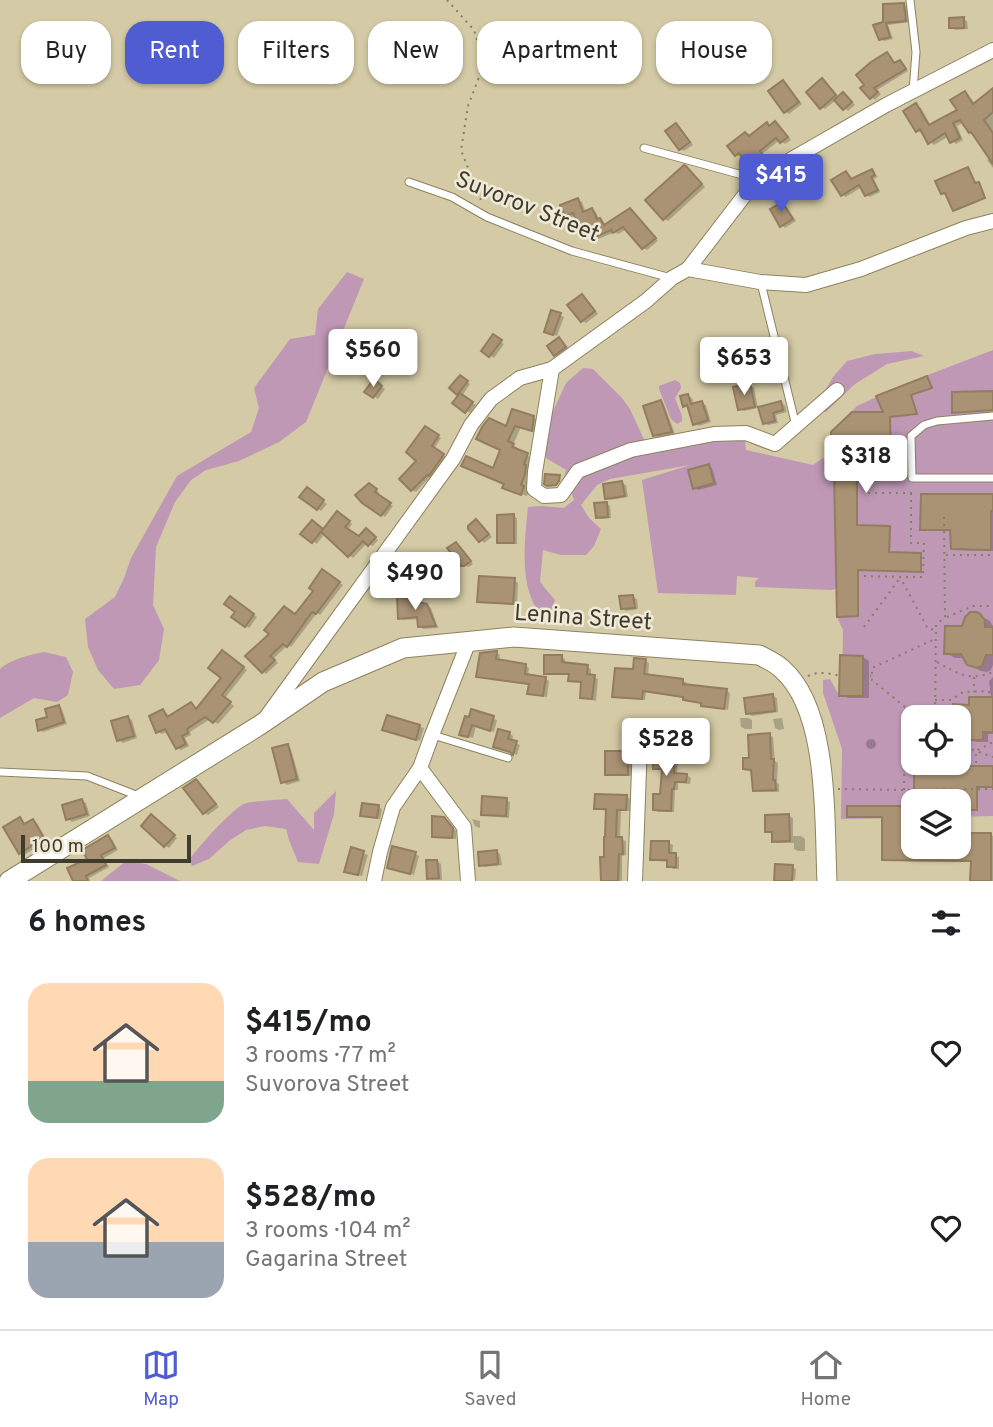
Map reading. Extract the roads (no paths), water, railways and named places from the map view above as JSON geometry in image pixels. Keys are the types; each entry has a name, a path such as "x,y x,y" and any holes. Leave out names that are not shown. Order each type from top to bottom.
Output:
{"main road":[{"name":"Lenina Street","path":"9,881 145,798 323,682 403,648 514,636 759,655 781,667 795,682 815,731 821,759 827,881"}],"street":[{"path":"260,725 453,459 471,425 491,399 520,378 552,369 646,301 672,278 688,270 757,179 886,105 993,50"},
{"path":"688,270 760,282 806,285 861,270 966,228 993,221"},
{"path":"552,369 535,472 534,489 544,495 561,495 578,471 631,450 714,434 746,433 775,444 838,390"},
{"path":"373,881 393,807 420,768 469,641"},
{"path":"635,881 640,742"},
{"path":"420,768 464,827 468,881"}],"lane":[{"path":"910,0 916,52 913,92"},
{"path":"644,148 757,179"},
{"name":"Suvorov Street","path":"409,182 452,197 487,217 572,250 672,278"},
{"path":"760,282 796,426"},
{"path":"993,416 937,421 924,425 911,436 912,478 993,478"},
{"path":"432,735 509,758"},
{"path":"0,772 87,776 145,798"}]}
